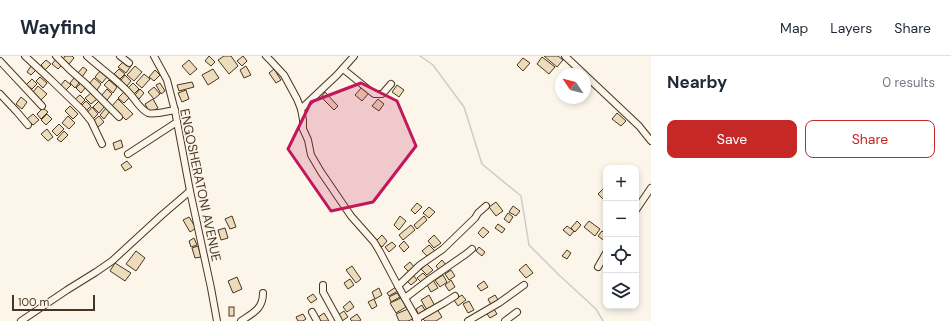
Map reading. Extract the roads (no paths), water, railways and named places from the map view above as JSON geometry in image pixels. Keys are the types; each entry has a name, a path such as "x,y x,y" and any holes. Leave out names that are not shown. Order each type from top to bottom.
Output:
{"street":[{"path":"25,56 82,110 91,121 102,144"},
{"path":"56,56 119,117"},
{"path":"87,56 132,95 144,110 149,113 154,113 175,110"},
{"path":"120,56 129,63"},
{"name":"ENGOSHERATONI AVENUE","path":"154,56 167,80 175,110 217,321"},
{"path":"266,56 284,75 297,99 301,109 303,129 308,140 311,155 351,216 376,247 417,320 455,296"},
{"path":"301,109 321,91 354,56"},
{"path":"565,56 578,68"},
{"path":"0,61 42,106"},
{"path":"343,69 374,94 382,94 391,84"},
{"path":"591,80 639,126 651,141"},
{"path":"0,94 28,125"},
{"path":"128,154 177,122"},
{"path":"639,206 651,188"},
{"path":"21,321 112,261 190,191"},
{"path":"398,286 420,265 443,249 475,218 478,212 486,206"},
{"path":"405,298 472,249"},
{"path":"598,267 603,258"},
{"path":"324,285 322,288 323,292 339,321"},
{"path":"468,321 499,303 524,285"},
{"path":"241,321 258,308 263,299 263,293"},
{"path":"312,312 317,321"},
{"path":"505,321 517,312"}],"waterway":[{"path":"420,56 433,65 464,107 482,164 521,196 529,245 596,309 603,321"}]}
